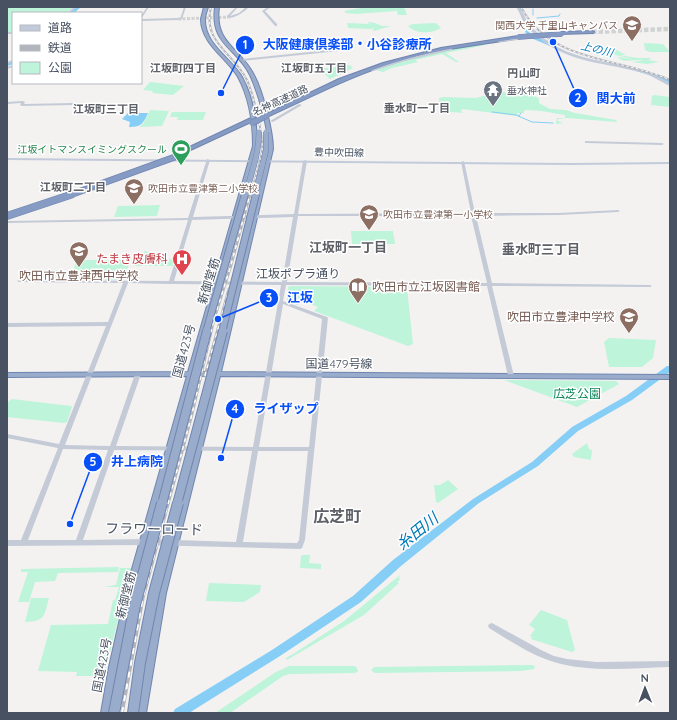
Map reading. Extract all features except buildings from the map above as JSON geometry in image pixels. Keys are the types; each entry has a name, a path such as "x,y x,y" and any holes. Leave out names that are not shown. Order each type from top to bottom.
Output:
{"highway":[{"name":"新御堂筋","path":"114,713 122,666 137,598 188,407 204,340 263,132 244,79 238,69 211,38 206,24 207,8"},
{"name":"国道423号","path":"106,713 124,624 145,542 255,146 255,132 243,84 234,69 218,52 206,34 202,20 207,8"},
{"name":"新御堂筋","path":"133,713 140,663 154,592 228,310 266,150 250,79 245,68 216,35 212,21 215,8"},
{"path":"141,713 161,593 269,160 271,138 252,76 242,60 225,43 218,32 215,19 215,8"},
{"name":"名神高速道路","path":"7,214 104,184 184,152 353,76 397,60 455,46 517,37 593,32"},
{"name":"国道479号線","path":"7,375 216,374 669,376"}],"main road":[{"path":"517,7 521,11 527,24 547,42 560,50 578,57 646,73 661,79 670,85"},
{"name":"豊中吹田線","path":"7,159 670,162"}],"street":[{"path":"142,17 148,7"},
{"path":"142,19 179,19 185,7"},
{"path":"237,7 229,17 240,14 248,7"},
{"path":"270,7 263,11 276,25"},
{"path":"372,70 410,58 445,50 489,42 541,37"},
{"path":"242,60 338,50"},
{"path":"7,103 23,102 22,105 73,104"},
{"path":"272,121 300,105"},
{"path":"586,142 662,144"},
{"path":"171,283 208,160"},
{"path":"239,544 305,161"},
{"path":"463,162 473,214 511,376"},
{"path":"7,222 191,219 296,215 559,214 618,211"},
{"name":"江坂ポプラ通り","path":"19,281 216,284 650,286"},
{"path":"24,542 126,282"},
{"path":"7,436 61,447 311,449 325,318 281,302"},
{"path":"7,325 110,324"},
{"path":"79,542 138,374"},
{"name":"フラワーロード","path":"7,543 174,542 300,546 302,540 311,449"},
{"path":"492,626 538,653 566,662 581,664 670,664"}],"green space":[{"path":"7,7 74,7 67,12 12,12 12,32 7,32"},
{"path":"367,7 404,7 407,15 398,15 397,11 355,14 346,13 344,11"},
{"path":"368,22 382,26 391,26 374,31 372,30 375,27 371,29 348,28 347,23 369,24"},
{"path":"436,23 441,28 428,32 415,31 408,26 413,24"},
{"path":"485,43 485,45 446,53 459,62 456,62 442,54 415,60 418,62 392,68 383,72 376,70 421,56"},
{"path":"644,43 663,44 670,52 650,52 645,50"},
{"path":"615,49 626,55 619,55 637,58 652,58 648,60 659,62 647,64 632,62 644,60 623,60 617,57 633,59 615,55 616,54 610,56 610,54 589,50 614,52"},
{"path":"350,65 353,68 330,79 319,69"},
{"path":"150,82 184,86 173,95 152,93 153,91 143,90"},
{"name":"垂水神社","path":"522,91 528,91 539,99 539,103 550,109 566,110 616,120 617,122 567,118 558,119 558,121 563,123 556,124 557,118 565,118 565,115 526,110 524,113 518,113 517,114 519,116 462,109 461,112 465,113 449,112 449,110 440,108 439,98 443,97 476,98 498,92 521,93"},
{"path":"652,96 670,97 670,107 651,105"},
{"path":"150,110 169,111 162,126 139,127 143,124"},
{"path":"172,112 206,112 203,120 177,120 178,117 170,117"},
{"path":"160,205 157,216 114,217 118,206"},
{"path":"351,231 393,231 395,244 352,244"},
{"path":"145,251 173,260 173,266 133,266 137,257"},
{"path":"127,255 132,257 123,280 69,279 76,263 80,260 121,260 125,259"},
{"path":"34,270 57,270 53,278 30,278"},
{"path":"288,287 406,287 413,344 408,346 314,311 318,307 302,301 298,305 287,302"},
{"path":"609,338 656,340 653,358 642,367 609,367 604,342"},
{"name":"広芝公園","path":"504,380 616,381 619,384 577,407"},
{"path":"12,399 72,407 67,422 64,423 7,417 7,405"},
{"path":"587,443 589,449 592,450 591,460 574,457 572,454"},
{"path":"448,480 458,489 438,503 436,502 434,485 440,485"},
{"path":"310,555 309,563 321,564 321,569 300,568 301,556"},
{"path":"119,567 118,572 58,573 55,581 35,582 29,602 18,602 28,572 21,572 21,569"},
{"path":"120,568 131,568 104,676 76,676 77,672 38,671 51,625 108,624 113,600 115,600 119,587 104,587 116,585"},
{"path":"400,575 400,580 397,582 399,583 364,615 287,660 286,658 344,621"},
{"path":"209,583 261,585 260,592 244,602 206,601"},
{"path":"31,598 49,598 45,613 41,619 25,622"},
{"path":"541,610 567,620 575,650 572,652 531,639 532,637 530,636 535,629 529,625"},
{"path":"289,666 355,666 358,671 355,673 290,674 283,676 230,713 215,713 276,672"},
{"path":"535,666 534,669 521,671 375,673 372,671 374,667"}],"water":[{"path":"128,113 148,113 145,120 141,124 129,127 130,122 122,119"}],"waterway":[{"path":"72,12 79,7"},
{"name":"上の川","path":"533,9 533,15"},
{"path":"537,18 559,16 560,14"},
{"name":"上の川","path":"529,28 527,32 530,35 552,45"},
{"path":"7,65 12,62"},
{"name":"上の川","path":"638,70 661,77 670,83"},
{"path":"492,112 516,115 532,122 553,123"},
{"name":"糸田川","path":"179,713 276,653 357,599 397,563 476,501 535,464 575,429 629,398 670,368"}],"tunnel":[{"path":"178,19 230,17"},
{"path":"592,32 670,29"}],"railway":[{"path":"211,7 209,19 211,30 215,39 235,62 247,80 258,115 262,151 250,195"},
{"path":"521,7 534,25 549,39 567,49 670,80"},
{"path":"168,504 192,414 214,319 231,265 250,194"},
{"path":"205,376 229,289"},
{"path":"122,713 143,597 168,503"}],"place":[{"name":"関大前","path":"553,42"},
{"name":"関西大学 千里山キャンパス","path":"632,42"},
{"name":"大阪健康倶楽部・小谷診療所","path":"221,93"},
{"name":"垂水神社","path":"493,107"},
{"name":"江坂イトマンスイミングスクール","path":"181,166"},
{"name":"吹田市立豊津第二小学校","path":"134,205"},
{"name":"吹田市立豊津第一小学校","path":"369,231"},
{"name":"吹田市立豊津西中学校","path":"79,268"},
{"name":"たまき皮膚科","path":"182,276"},
{"name":"吹田市立江坂図書館","path":"358,304"},
{"name":"江坂","path":"218,319"},
{"name":"吹田市立豊津中学校","path":"629,334"},
{"name":"ライザップ","path":"221,458"},
{"name":"井上病院","path":"70,524"}],"district":[{"name":"江坂町四丁目","path":"183,68"},
{"name":"江坂町五丁目","path":"314,68"},
{"name":"円山町","path":"524,73"},
{"name":"垂水町一丁目","path":"417,108"},
{"name":"江坂町三丁目","path":"106,109"},
{"name":"江坂町二丁目","path":"73,187"},
{"name":"江坂町一丁目","path":"348,247"},
{"name":"垂水町三丁目","path":"541,249"},
{"name":"広芝町","path":"337,516"}]}
